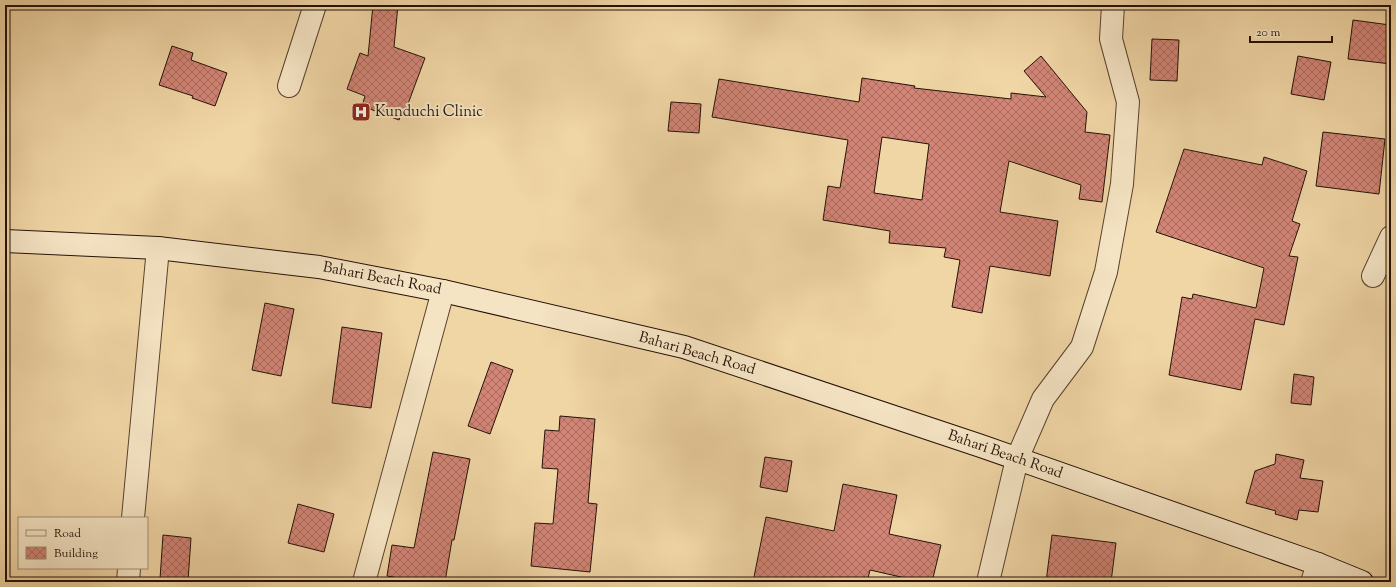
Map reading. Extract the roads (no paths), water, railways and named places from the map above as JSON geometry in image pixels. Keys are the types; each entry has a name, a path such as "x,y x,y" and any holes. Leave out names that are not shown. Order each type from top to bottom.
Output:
{"street":[{"path":"289,86 315,5"},
{"path":"988,582 1017,459 1043,399 1082,347 1106,272 1122,184 1128,102 1111,39 1113,5"},
{"path":"1372,276 1391,237"},
{"name":"Bahari Beach Road","path":"5,241 158,248 320,267 443,291 684,347 1017,459 1315,573 1362,582"},
{"path":"133,517 158,248"},
{"path":"364,582 443,291"},
{"path":"128,582 129,569"}],"place":[{"name":"Kunduchi Clinic","path":"361,112"}]}
